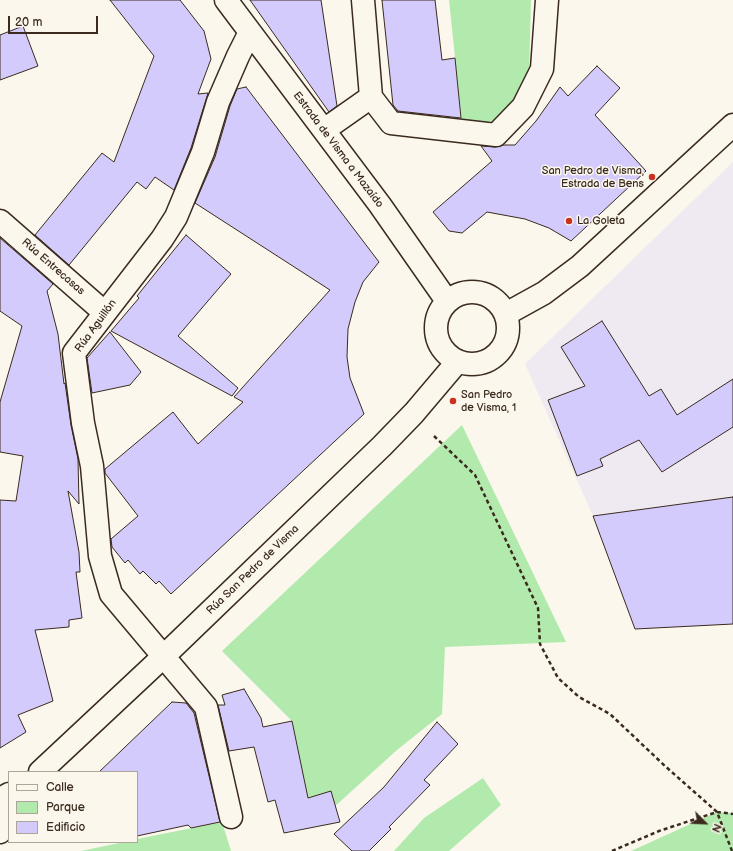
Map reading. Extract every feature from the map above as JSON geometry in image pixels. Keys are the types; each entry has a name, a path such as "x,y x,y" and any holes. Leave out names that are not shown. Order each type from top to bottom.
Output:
{"street":[{"name":"Estrada de Visma a Mazaído","path":"226,0 380,205 447,301"},
{"path":"363,0 371,96 391,123 496,135 523,107 542,69 547,0"},
{"name":"Rúa Aguillón","path":"231,817 206,706 111,594 100,556 92,466 83,423 74,353 162,240 176,217 203,152 221,95 250,32"},
{"path":"324,130 371,96"},
{"path":"506,314 544,293 580,266 733,125"},
{"name":"Rúa Entrecasas","path":"0,221 106,313"},
{"path":"474,291 484,293 500,304 506,314 508,333 500,350 494,356 477,363 458,361 444,351 436,334 438,317 447,301 464,292 474,291"},
{"name":"Rúa San Pedro de Visma","path":"41,771 164,656 382,446 414,413 458,361"},
{"path":"0,832 8,817"}],"path":[{"path":"434,436 475,475 538,608 540,644 558,678 579,697 610,714 665,766 718,812 732,851"},
{"path":"612,851 659,831 718,812 733,814"}],"shaded area":[{"path":"733,162 733,624 635,629 593,516 525,364"}],"green space":[{"path":"449,0 531,0 529,76 519,98 503,114 494,120 478,125 462,124"},
{"path":"462,425 566,642 445,647 442,714 397,750 312,827 310,808 292,721 222,651"},
{"path":"483,778 501,805 449,851 394,851 424,818"},
{"path":"717,812 733,813 733,851 631,851"},
{"path":"222,822 231,851 81,851 119,843 138,843 138,839"}],"building":[{"path":"110,0 180,0 204,31 211,59 198,94 208,93 191,148 174,190 155,177 146,189 137,182 69,265 35,235 102,153 114,162 154,56"},
{"path":"250,0 321,0 337,106 329,112"},
{"path":"382,0 435,0 442,60 455,58 461,118 398,111 393,105"},
{"path":"23,26 38,66 0,80 0,35"},
{"path":"597,66 620,88 595,115 646,171 571,241 549,228 525,219 487,212 462,233 449,231 433,212 492,161 481,146 495,147 515,145 536,121 560,87 568,96"},
{"path":"246,87 379,262 363,282 355,302 348,329 347,357 350,378 364,414 171,594 159,581 156,584 143,571 140,574 128,560 125,563 112,547 111,539 138,516 105,473 105,469 173,412 198,444 243,402 234,397 330,290 195,203 215,157 230,106 237,89"},
{"path":"186,235 231,274 178,336 238,388 232,396 111,331 139,298 137,296"},
{"path":"0,238 53,284 47,291 58,334 64,384 65,383 78,459 79,504 68,491 79,552 80,572 76,572 82,618 69,620 69,627 35,630 53,701 18,715 26,732 0,748 0,500 16,501 23,456 0,452 0,402 22,326 0,311"},
{"path":"602,321 649,396 661,389 677,415 733,379 733,427 662,472 639,440 600,459 603,466 577,476 548,400 585,386 561,347"},
{"path":"110,332 141,372 130,385 92,393 87,358"},
{"path":"733,497 733,624 635,629 593,516"},
{"path":"244,689 261,718 263,727 292,721 308,798 331,791 340,822 284,833 275,800 268,802 254,747 229,751 218,705 225,705 222,695"},
{"path":"172,702 186,703 194,713 220,822 191,828 188,825 138,836 138,771 100,771"},
{"path":"437,722 458,744 424,780 430,785 389,827 391,829 369,851 352,851 334,834 384,787"}],"place":[{"name":"San Pedro de Visma, Estrada de Bens","path":"652,177"},
{"name":"La Goleta","path":"569,221"},
{"name":"San Pedro de Visma, 1","path":"453,401"}]}
